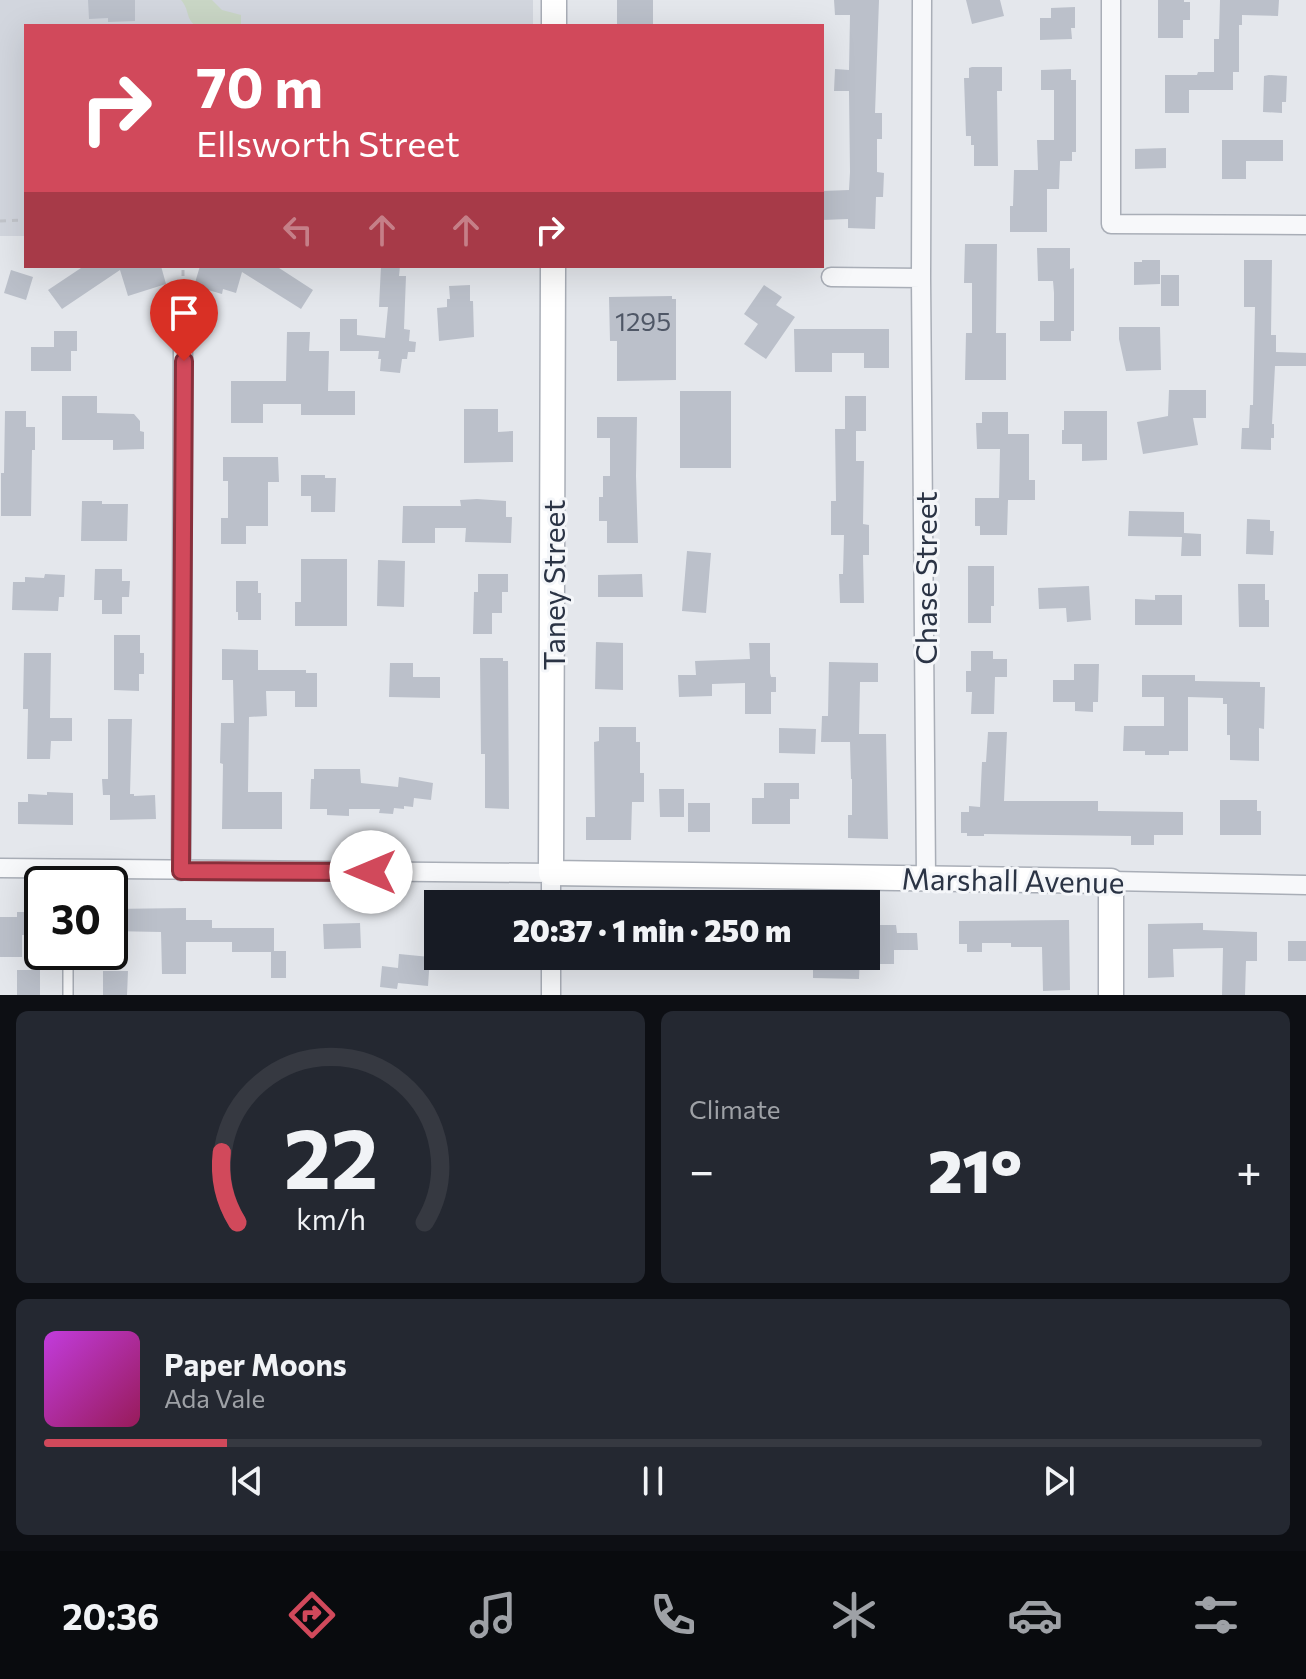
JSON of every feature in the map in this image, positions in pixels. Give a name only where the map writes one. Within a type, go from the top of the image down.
[{"type":"street","points":[[554,0],[554,24]]},
{"type":"street","name":"Chase Street","points":[[922,0],[926,877]]},
{"type":"street","points":[[1111,0],[1111,224],[1306,225]]},
{"type":"street","name":"Taney Street","points":[[551,890],[553,268]]},
{"type":"street","points":[[831,277],[921,278]]},
{"type":"street","points":[[181,871],[183,340]]},
{"type":"street","name":"Marshall Avenue","points":[[0,868],[24,871]]},
{"type":"street","name":"Marshall Avenue","points":[[128,873],[551,873],[1306,885]]},
{"type":"street","points":[[1111,881],[1111,995]]},
{"type":"street","points":[[551,970],[551,995]]},
{"type":"lane","points":[[68,970],[68,995]]},
{"type":"path","points":[[0,221],[24,220]]},
{"type":"path","points":[[183,268],[183,340]]},
{"type":"shaded area","points":[[0,0],[533,0],[533,24],[24,24],[24,236],[0,236]]},
{"type":"green space","points":[[181,0],[212,0],[222,10],[241,15],[241,24],[194,24]]},
{"type":"building","points":[[88,0],[135,0],[135,21],[89,19]]},
{"type":"building","points":[[617,0],[653,0],[653,24],[617,24]]},
{"type":"building","points":[[834,0],[879,0],[875,113],[882,113],[882,139],[877,139],[877,172],[884,173],[883,197],[876,197],[875,229],[848,228],[848,219],[824,220],[824,191],[849,190],[850,172],[849,91],[834,91],[835,69],[849,70],[850,15],[835,15]]},
{"type":"building","points":[[966,0],[1000,0],[1004,16],[972,24]]},
{"type":"building","points":[[1158,0],[1190,2],[1190,20],[1183,20],[1183,38],[1158,38]]},
{"type":"building","points":[[1220,0],[1279,0],[1278,16],[1242,15],[1242,25],[1239,25],[1239,72],[1233,72],[1233,90],[1189,90],[1189,113],[1165,113],[1165,75],[1214,72],[1214,39],[1219,39]]},
{"type":"building","points":[[1075,7],[1072,39],[1040,40],[1040,18],[1051,18],[1051,8]]},
{"type":"building","points":[[1002,67],[1002,91],[997,91],[998,166],[974,166],[974,145],[971,145],[971,136],[966,136],[964,78],[969,78],[969,68]]},
{"type":"building","points":[[1071,69],[1071,80],[1076,80],[1076,152],[1072,152],[1072,161],[1060,161],[1059,189],[1047,189],[1047,232],[1010,232],[1014,170],[1038,170],[1037,140],[1054,140],[1054,90],[1041,90],[1041,70]]},
{"type":"building","points":[[1264,76],[1287,76],[1286,102],[1282,102],[1282,113],[1263,112]]},
{"type":"building","points":[[1222,140],[1283,140],[1283,161],[1246,161],[1246,179],[1222,179]]},
{"type":"building","points":[[1166,148],[1166,168],[1135,169],[1135,149]]},
{"type":"building","points":[[965,244],[997,244],[996,333],[1006,333],[1006,380],[965,380],[966,333],[972,333],[972,283],[964,283]]},
{"type":"building","points":[[1037,248],[1070,248],[1070,269],[1074,268],[1074,331],[1071,331],[1071,341],[1040,341],[1040,321],[1054,321],[1054,293],[1053,281],[1038,281]]},
{"type":"building","points":[[1160,260],[1160,284],[1134,285],[1134,262]]},
{"type":"building","points":[[1244,260],[1272,260],[1271,335],[1276,335],[1276,352],[1306,353],[1306,366],[1275,366],[1274,438],[1271,438],[1271,450],[1241,449],[1242,428],[1249,428],[1250,405],[1253,405],[1255,307],[1244,307]]},
{"type":"building","points":[[81,268],[162,268],[166,284],[128,296],[120,270],[62,309],[48,290]]},
{"type":"building","points":[[199,268],[279,268],[313,290],[301,309],[242,272],[236,293],[223,289],[222,294],[194,286]]},
{"type":"building","points":[[381,268],[400,268],[399,276],[406,276],[404,329],[410,330],[409,341],[416,342],[415,352],[408,352],[407,359],[402,359],[400,373],[380,371],[379,351],[340,351],[340,319],[357,319],[357,335],[385,338],[388,307],[379,307]]},
{"type":"building","points":[[11,270],[33,277],[26,300],[4,293]]},
{"type":"building","points":[[1161,275],[1179,275],[1179,306],[1161,306]]},
{"type":"building","points":[[470,285],[474,337],[439,341],[437,308],[447,307],[449,286]]},
{"type":"building","points":[[764,285],[782,297],[776,305],[795,317],[766,359],[744,344],[758,324],[744,314]]},
{"type":"building","points":[[672,296],[676,299],[676,380],[617,381],[617,341],[610,341],[609,297]]},
{"type":"building","points":[[1119,327],[1160,327],[1161,370],[1126,371]]},
{"type":"building","points":[[794,329],[889,329],[889,368],[864,368],[864,353],[832,353],[832,372],[795,372]]},
{"type":"building","points":[[54,331],[77,331],[77,351],[71,351],[71,371],[31,371],[31,347],[54,347]]},
{"type":"building","points":[[287,332],[310,332],[309,351],[329,351],[328,391],[355,391],[355,415],[301,415],[301,404],[263,404],[263,423],[231,423],[231,381],[286,381]]},
{"type":"building","points":[[1169,390],[1206,390],[1206,418],[1193,418],[1198,445],[1143,454],[1137,422],[1168,416]]},
{"type":"building","points":[[680,391],[731,391],[731,468],[680,468]]},
{"type":"building","points":[[62,396],[97,396],[97,413],[134,414],[140,421],[140,431],[144,432],[144,449],[113,450],[113,440],[62,440]]},
{"type":"building","points":[[845,396],[866,396],[866,431],[856,431],[856,461],[864,461],[863,524],[869,525],[869,555],[863,555],[864,603],[840,603],[839,574],[843,574],[844,535],[831,535],[831,501],[836,501],[835,429],[845,429]]},
{"type":"building","points":[[464,409],[498,409],[498,432],[513,431],[513,462],[464,463]]},
{"type":"building","points":[[5,411],[26,411],[26,427],[35,427],[31,516],[1,516]]},
{"type":"building","points":[[1064,411],[1107,411],[1107,460],[1082,461],[1082,444],[1062,444]]},
{"type":"building","points":[[982,412],[1008,412],[1008,434],[1029,434],[1029,480],[1035,480],[1035,500],[1008,500],[1007,535],[980,535],[980,526],[975,526],[975,498],[999,498],[1000,449],[977,449],[976,423],[982,423]]},
{"type":"building","points":[[597,417],[637,417],[638,543],[607,543],[607,521],[599,521],[603,476],[610,476],[610,438],[597,438]]},
{"type":"building","points":[[223,457],[278,457],[279,482],[268,482],[268,526],[246,526],[246,544],[221,544],[221,518],[228,518],[228,481],[223,481]]},
{"type":"building","points":[[301,475],[336,478],[335,512],[311,512],[311,496],[301,496]]},
{"type":"building","points":[[460,500],[506,501],[506,517],[512,517],[511,543],[465,542],[466,528],[435,528],[435,543],[402,543],[403,506],[461,506]]},
{"type":"building","points":[[82,501],[128,504],[127,541],[81,541]]},
{"type":"building","points":[[1129,511],[1184,512],[1184,533],[1201,534],[1201,556],[1181,556],[1182,537],[1128,536]]},
{"type":"building","points":[[1247,519],[1270,520],[1270,531],[1274,531],[1273,555],[1246,554]]},
{"type":"building","points":[[687,551],[711,553],[706,613],[682,611]]},
{"type":"building","points":[[301,559],[347,559],[347,626],[295,626],[295,602],[301,602]]},
{"type":"building","points":[[378,560],[405,561],[404,607],[377,606]]},
{"type":"building","points":[[968,566],[994,566],[991,623],[968,623]]},
{"type":"building","points":[[95,569],[122,569],[122,581],[130,581],[129,597],[122,597],[122,614],[102,614],[102,600],[94,600]]},
{"type":"building","points":[[45,574],[65,575],[64,597],[59,597],[58,611],[12,610],[13,582],[25,582],[25,577],[44,578]]},
{"type":"building","points":[[478,574],[508,574],[508,592],[502,592],[502,613],[492,613],[492,634],[473,634],[474,592],[478,592]]},
{"type":"building","points":[[642,574],[643,597],[598,597],[598,575]]},
{"type":"building","points":[[236,581],[258,581],[261,620],[238,620]]},
{"type":"building","points":[[1238,584],[1265,584],[1265,600],[1269,600],[1269,627],[1239,627]]},
{"type":"building","points":[[1089,586],[1091,620],[1067,622],[1066,608],[1039,609],[1038,588]]},
{"type":"building","points":[[1155,595],[1182,595],[1182,625],[1135,625],[1135,599],[1155,600]]},
{"type":"building","points":[[114,635],[140,635],[144,674],[139,674],[139,691],[114,690]]},
{"type":"building","points":[[596,642],[623,643],[623,690],[595,689]]},
{"type":"building","points":[[749,643],[770,643],[770,673],[771,677],[776,677],[776,692],[771,692],[771,714],[745,714],[745,683],[712,684],[712,696],[679,697],[678,675],[696,675],[695,661],[750,659]]},
{"type":"building","points":[[222,649],[258,650],[258,670],[306,670],[306,673],[317,673],[317,707],[295,707],[295,691],[266,691],[267,716],[249,717],[248,792],[282,792],[282,829],[222,829],[221,723],[234,723],[233,680],[222,680]]},
{"type":"building","points":[[971,651],[993,651],[993,659],[1007,659],[1007,677],[995,677],[994,714],[971,714],[972,692],[966,692],[966,671],[971,671]]},
{"type":"building","points":[[24,653],[51,653],[50,718],[72,718],[72,741],[51,741],[50,759],[27,759],[28,709],[23,709]]},
{"type":"building","points":[[480,658],[503,658],[503,661],[508,661],[509,809],[485,808]]},
{"type":"building","points":[[829,662],[878,663],[878,682],[860,682],[859,734],[886,734],[888,839],[848,838],[848,815],[852,815],[850,742],[821,742],[822,716],[828,716]]},
{"type":"building","points":[[390,663],[413,663],[413,677],[440,677],[440,698],[389,697]]},
{"type":"building","points":[[1074,664],[1099,664],[1098,702],[1093,702],[1093,712],[1075,711],[1075,702],[1053,702],[1053,680],[1074,680]]},
{"type":"building","points":[[1142,675],[1195,675],[1195,681],[1260,682],[1260,687],[1265,687],[1264,729],[1259,728],[1259,761],[1230,760],[1227,704],[1223,704],[1223,698],[1188,697],[1188,751],[1145,755],[1145,751],[1123,751],[1124,726],[1164,726],[1164,697],[1142,697]]},
{"type":"building","points":[[108,719],[132,719],[130,794],[155,795],[156,819],[110,820],[110,795],[103,795],[102,779],[108,779]]},
{"type":"building","points":[[599,727],[636,727],[636,742],[640,742],[640,773],[644,773],[644,802],[632,802],[631,840],[586,840],[586,817],[595,817],[594,742],[599,741]]},
{"type":"building","points":[[779,728],[816,729],[815,754],[779,753]]},
{"type":"building","points":[[988,732],[1007,732],[1004,801],[1098,801],[1098,811],[1183,812],[1183,835],[1154,835],[1154,845],[1131,845],[1131,836],[967,836],[967,833],[961,833],[961,812],[969,812],[969,806],[980,807],[982,762],[986,762]]},
{"type":"building","points":[[314,769],[360,769],[361,783],[398,787],[399,777],[433,783],[431,800],[414,798],[413,807],[394,808],[393,814],[379,813],[380,809],[349,809],[349,816],[327,815],[327,809],[310,809]]},
{"type":"building","points":[[764,783],[799,783],[799,799],[790,799],[790,824],[752,824],[752,798],[764,798]]},
{"type":"building","points":[[659,789],[684,789],[684,817],[660,817]]},
{"type":"building","points":[[47,792],[73,793],[73,825],[18,824],[18,802],[28,802],[28,794],[47,795]]},
{"type":"building","points":[[1220,800],[1257,800],[1257,811],[1261,811],[1261,835],[1220,835]]},
{"type":"building","points":[[688,803],[710,803],[710,832],[688,832]]},
{"type":"building","points":[[186,908],[186,920],[212,920],[212,928],[274,928],[274,951],[286,951],[286,978],[271,978],[271,952],[232,952],[232,942],[186,942],[186,974],[162,974],[161,932],[128,931],[128,909]]},
{"type":"building","points":[[17,912],[24,912],[22,957],[0,957],[0,917],[17,917]]},
{"type":"building","points":[[1069,920],[1070,990],[1043,991],[1042,947],[982,943],[982,952],[967,952],[967,944],[959,944],[959,921]]},
{"type":"building","points":[[360,923],[361,948],[324,949],[323,924]]},
{"type":"building","points":[[1203,923],[1203,930],[1257,932],[1257,961],[1246,961],[1245,995],[1222,995],[1223,948],[1173,949],[1174,977],[1148,978],[1148,924]]},
{"type":"building","points":[[880,925],[896,925],[897,933],[917,933],[918,950],[894,950],[894,964],[880,964]]},
{"type":"building","points":[[1288,941],[1306,941],[1306,961],[1288,961]]},
{"type":"building","points":[[399,954],[424,956],[424,970],[429,970],[428,986],[398,983],[397,989],[380,987],[382,966],[398,968]]},
{"type":"building","points":[[17,970],[40,970],[40,995],[17,995]]},
{"type":"building","points":[[813,970],[859,970],[859,979],[813,978]]},
{"type":"building","points":[[103,971],[128,971],[127,995],[103,995]]},
{"type":"route","points":[[184,361],[181,871],[371,872]]}]
